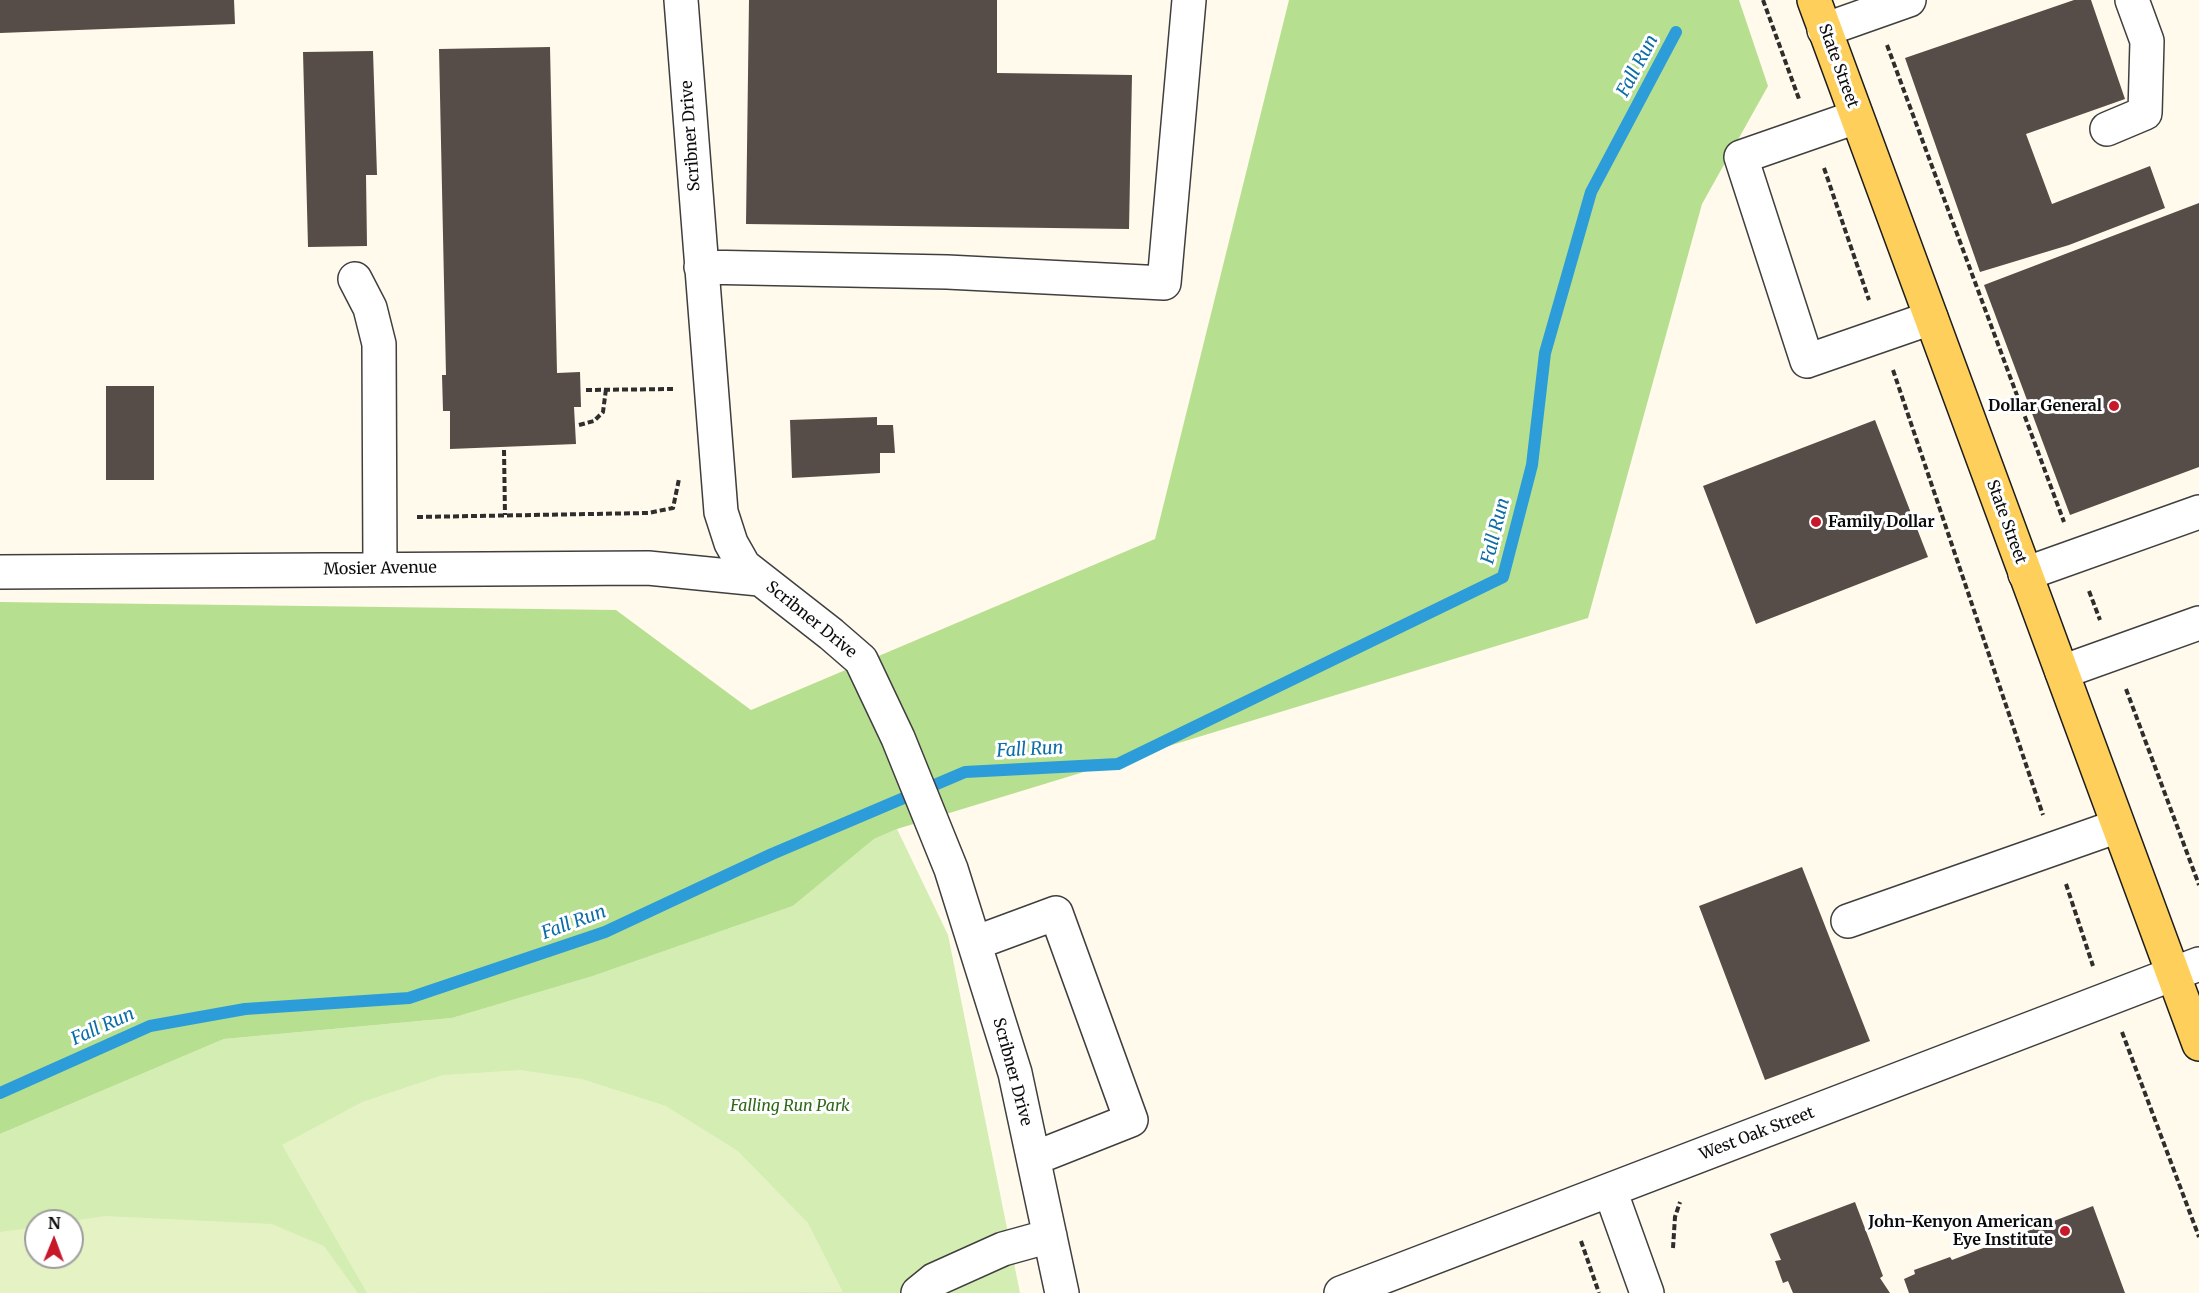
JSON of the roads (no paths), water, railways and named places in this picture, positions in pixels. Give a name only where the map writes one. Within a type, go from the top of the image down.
[{"type":"main road","name":"State Street","points":[[1814,0],[2118,826],[2186,970],[2199,1044]]},
{"type":"street","name":"Scribner Drive","points":[[681,0],[721,512],[736,555],[744,566],[861,660],[898,738],[951,869],[1014,1073],[1035,1158],[1062,1293]]},
{"type":"street","points":[[701,267],[947,272],[1164,283],[1189,0]]},
{"type":"street","points":[[1824,30],[1909,0]]},
{"type":"street","points":[[2107,129],[2145,113],[2147,40],[2132,0]]},
{"type":"street","points":[[1856,117],[1742,157],[1807,361],[1930,318]]},
{"type":"street","points":[[355,279],[370,308],[379,344],[380,569]]},
{"type":"street","points":[[2025,574],[2199,512]]},
{"type":"street","name":"Mosier Avenue","points":[[0,572],[648,568],[759,579]]},
{"type":"street","points":[[2062,672],[2199,623]]},
{"type":"street","points":[[1848,921],[2118,826]]},
{"type":"street","points":[[975,943],[1056,913],[1131,1120],[1035,1158]]},
{"type":"street","name":"West Oak Street","points":[[1341,1293],[2186,970]]},
{"type":"street","points":[[1610,1190],[1647,1293]]},
{"type":"street","points":[[918,1293],[934,1280],[1003,1249],[1050,1236]]},
{"type":"waterway","name":"Fall Run","points":[[0,1093],[150,1026],[245,1009],[409,998],[605,932],[772,854],[965,772],[1118,764],[1503,577],[1532,465],[1545,353],[1591,192],[1676,32]]},
{"type":"place","name":"Dollar General","points":[[2114,406]]},
{"type":"place","name":"Family Dollar","points":[[1816,522]]},
{"type":"place","name":"John-Kenyon American Eye Institute","points":[[2065,1231]]},
{"type":"park label","name":"Falling Run Park","points":[[790,1106]]}]
